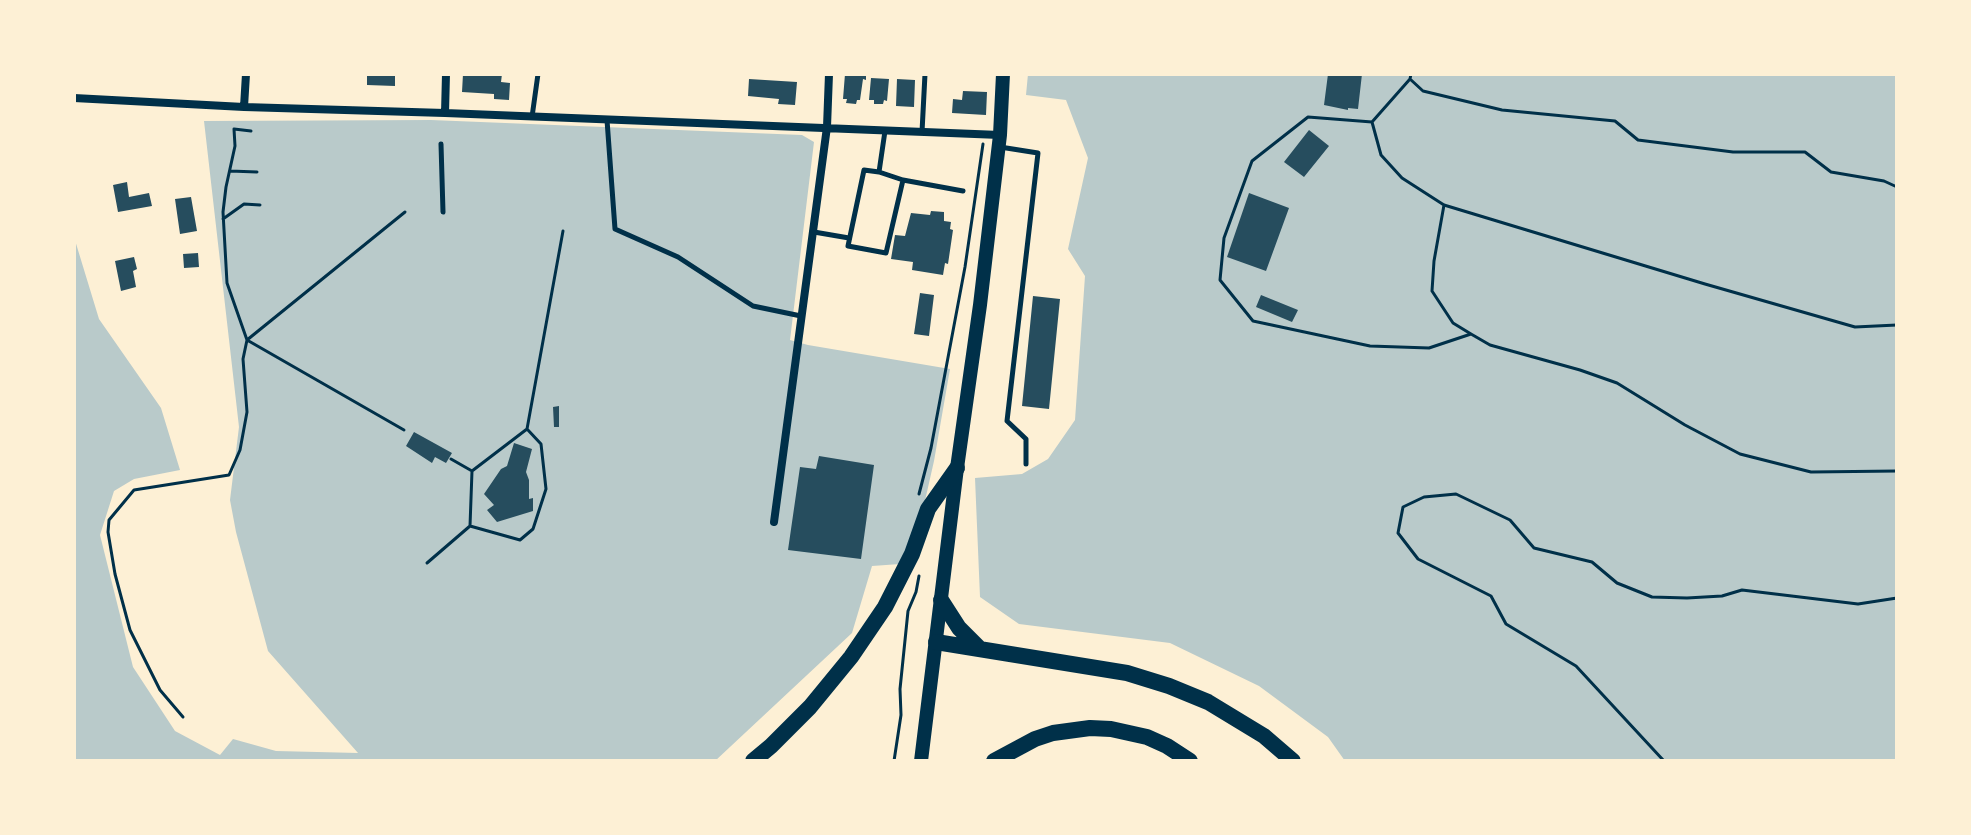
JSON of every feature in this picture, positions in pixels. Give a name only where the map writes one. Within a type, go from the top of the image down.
[{"type":"highway","points":[[753,761],[810,707],[851,657],[885,607],[912,554],[928,509],[957,468]]},
{"type":"highway","points":[[941,600],[959,628],[980,649]]},
{"type":"highway","points":[[936,642],[1127,673],[1169,686],[1208,702],[1264,736],[1293,761]]},
{"type":"highway","points":[[994,761],[1035,739],[1090,728],[1147,737],[1190,761]]},
{"type":"main road","points":[[921,761],[999,141],[1003,74]]},
{"type":"street","points":[[244,107],[246,74]]},
{"type":"street","points":[[445,113],[446,74]]},
{"type":"street","points":[[774,522],[827,127],[829,74]]},
{"type":"street","points":[[74,98],[244,107],[827,127],[922,132],[999,141]]},
{"type":"lane","points":[[532,117],[538,74]]},
{"type":"lane","points":[[922,132],[925,74]]},
{"type":"lane","points":[[607,120],[615,229],[678,257],[753,306],[802,316]]},
{"type":"lane","points":[[879,172],[886,130]]},
{"type":"lane","points":[[999,141],[1038,153],[1007,421],[1026,439],[1026,464]]},
{"type":"lane","points":[[441,144],[443,212]]},
{"type":"lane","points":[[903,180],[886,253],[848,246],[864,170],[963,191]]},
{"type":"lane","points":[[814,232],[849,238]]},
{"type":"path","points":[[1372,122],[1410,76],[1423,91],[1502,110],[1615,121],[1638,140],[1733,152],[1805,152],[1831,172],[1884,181],[1897,187]]},
{"type":"path","points":[[1372,122],[1308,117],[1252,161],[1224,238],[1220,280],[1253,321],[1370,346],[1429,348],[1471,334]]},
{"type":"path","points":[[1372,122],[1381,155],[1402,178],[1444,205],[1855,327],[1897,325]]},
{"type":"path","points":[[183,717],[160,690],[130,630],[115,574],[109,520],[134,490],[229,475],[240,450],[247,412],[243,359],[247,340],[227,283],[223,219],[235,146],[234,129],[251,131]]},
{"type":"path","points":[[917,502],[931,448],[965,267],[981,156]]},
{"type":"path","points":[[230,171],[257,172]]},
{"type":"path","points":[[223,219],[244,204],[260,205]]},
{"type":"path","points":[[1444,205],[1432,291],[1453,323],[1471,334],[1490,345],[1617,383],[1740,454],[1811,472],[1897,471]]},
{"type":"path","points":[[247,340],[405,212]]},
{"type":"path","points":[[472,471],[527,429],[563,231]]},
{"type":"path","points":[[247,340],[404,430]]},
{"type":"path","points":[[470,526],[520,540],[533,529],[546,489],[541,444],[527,429]]},
{"type":"path","points":[[451,459],[472,471]]},
{"type":"path","points":[[427,563],[470,526],[472,471]]},
{"type":"path","points":[[1664,761],[1576,666],[1506,624],[1491,596],[1418,559],[1398,533],[1403,507],[1424,497],[1456,494],[1510,520],[1534,548],[1592,562],[1617,583],[1652,597],[1722,596],[1742,590],[1858,604],[1897,598]]},
{"type":"path","points":[[894,761],[901,715],[900,689],[908,611],[920,570]]},
{"type":"shaded area","points":[[1028,74],[1897,74],[1897,761],[1345,761],[1328,737],[1259,686],[1170,643],[1019,624],[980,597],[975,478],[1022,474],[1048,459],[1075,420],[1085,276],[1068,249],[1088,158],[1066,100],[1026,95]]},
{"type":"shaded area","points":[[431,120],[802,135],[814,142],[790,340],[950,369],[924,505],[900,564],[872,566],[852,633],[715,761],[74,761],[74,237],[99,319],[161,408],[180,470],[134,479],[114,491],[100,535],[133,667],[175,731],[220,755],[233,739],[276,751],[358,753],[268,651],[236,532],[230,500],[239,427],[204,121]]},
{"type":"building","points":[[367,74],[395,74],[395,86],[367,85]]},
{"type":"building","points":[[463,74],[502,74],[501,82],[510,83],[509,100],[494,99],[494,94],[462,92]]},
{"type":"building","points":[[845,74],[866,74],[860,100],[856,104],[846,103],[847,99],[843,99]]},
{"type":"building","points":[[1328,74],[1362,74],[1358,109],[1324,105]]},
{"type":"building","points":[[871,78],[889,79],[887,101],[884,100],[883,104],[874,104],[874,100],[869,100]]},
{"type":"building","points":[[749,79],[797,82],[795,105],[778,104],[779,99],[748,96]]},
{"type":"building","points":[[897,79],[915,80],[914,107],[896,106]]},
{"type":"building","points":[[963,91],[987,92],[986,115],[952,113],[953,99],[962,100]]},
{"type":"building","points":[[1309,130],[1329,146],[1304,177],[1284,162]]},
{"type":"building","points":[[127,182],[129,197],[149,193],[152,206],[118,212],[113,185]]},
{"type":"building","points":[[1249,193],[1289,208],[1266,271],[1227,257]]},
{"type":"building","points":[[191,197],[197,231],[180,234],[175,199]]},
{"type":"building","points":[[931,211],[944,212],[944,221],[951,222],[950,229],[953,230],[948,264],[945,263],[943,275],[912,270],[913,262],[891,259],[895,235],[905,236],[911,213],[930,215]]},
{"type":"building","points":[[198,253],[199,267],[184,268],[183,254]]},
{"type":"building","points":[[134,257],[136,287],[121,291],[115,261]]},
{"type":"building","points":[[920,293],[934,295],[929,336],[914,334]]},
{"type":"building","points":[[1261,295],[1298,310],[1292,322],[1256,307]]},
{"type":"building","points":[[1033,296],[1060,299],[1049,409],[1022,406]]},
{"type":"building","points":[[559,406],[559,427],[554,427],[553,407]]},
{"type":"building","points":[[414,432],[452,453],[446,463],[435,457],[432,463],[406,446]]},
{"type":"building","points":[[514,443],[532,449],[526,472],[533,511],[497,522],[487,510],[494,505],[484,494],[501,469],[507,466]]},
{"type":"building","points":[[819,456],[874,465],[861,559],[788,550],[800,467],[816,469]]}]
